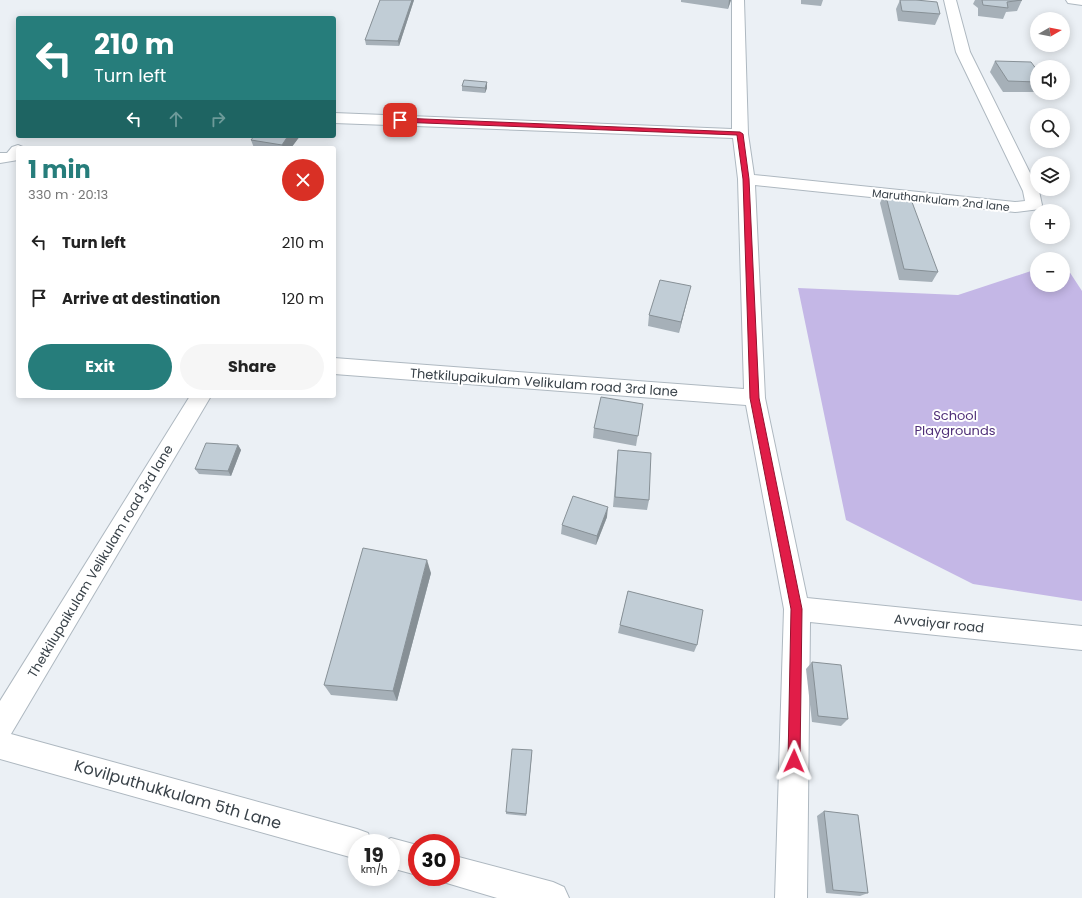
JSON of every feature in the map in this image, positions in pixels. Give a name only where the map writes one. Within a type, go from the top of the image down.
[{"type":"street","points":[[738,0],[740,134],[746,179],[755,398],[797,609],[791,898]]},
{"type":"street","name":"Maruthankulam 2nd lane","points":[[746,179],[1015,207],[1034,205],[1031,191],[963,52],[950,0]]},
{"type":"street","points":[[1072,0],[1082,1]]},
{"type":"street","points":[[336,118],[740,134]]},
{"type":"street","points":[[0,158],[12,157],[16,152]]},
{"type":"street","name":"Thetkilupaikulam Velikulam road 3rd lane","points":[[336,366],[755,398]]},
{"type":"street","name":"Thetkilupaikulam Velikulam road 3rd lane","points":[[0,727],[200,398]]},
{"type":"street","name":"Avvaiyar road","points":[[797,609],[1082,638]]},
{"type":"street","name":"Kovilputhukkulam 5th Lane","points":[[0,745],[348,842]]},
{"type":"street","points":[[460,872],[553,898]]},
{"type":"green space","name":"School Playgrounds","points":[[1030,271],[1030,292],[1070,292],[1070,273],[1082,291],[1082,601],[973,584],[846,520],[798,288],[958,295]]},
{"type":"building","points":[[380,0],[412,0],[398,41],[365,40]]},
{"type":"building","points":[[900,0],[937,2],[940,14],[902,11]]},
{"type":"building","points":[[982,0],[1022,0],[1007,2],[1008,8],[983,5]]},
{"type":"building","points":[[995,61],[1030,62],[1030,82],[1008,81]]},
{"type":"building","points":[[464,80],[487,82],[485,88],[462,86]]},
{"type":"building","points":[[252,138],[287,138],[282,145],[251,140]]},
{"type":"building","points":[[885,192],[909,194],[938,272],[904,269]]},
{"type":"building","points":[[660,280],[691,286],[681,322],[649,315]]},
{"type":"building","points":[[601,397],[643,404],[638,436],[594,428]]},
{"type":"building","points":[[206,443],[238,445],[228,471],[195,469]]},
{"type":"building","points":[[618,450],[651,453],[649,500],[615,497]]},
{"type":"building","points":[[573,496],[608,507],[597,536],[562,525]]},
{"type":"building","points":[[363,548],[427,560],[393,691],[324,685]]},
{"type":"building","points":[[628,591],[703,610],[697,645],[620,625]]},
{"type":"building","points":[[812,662],[841,665],[848,719],[818,716]]},
{"type":"building","points":[[512,749],[532,750],[526,814],[506,812]]},
{"type":"building","points":[[824,811],[858,815],[868,893],[833,890]]},
{"type":"route","points":[[400,120],[740,134],[746,179],[755,398],[761,435],[797,609],[794,761]]}]
